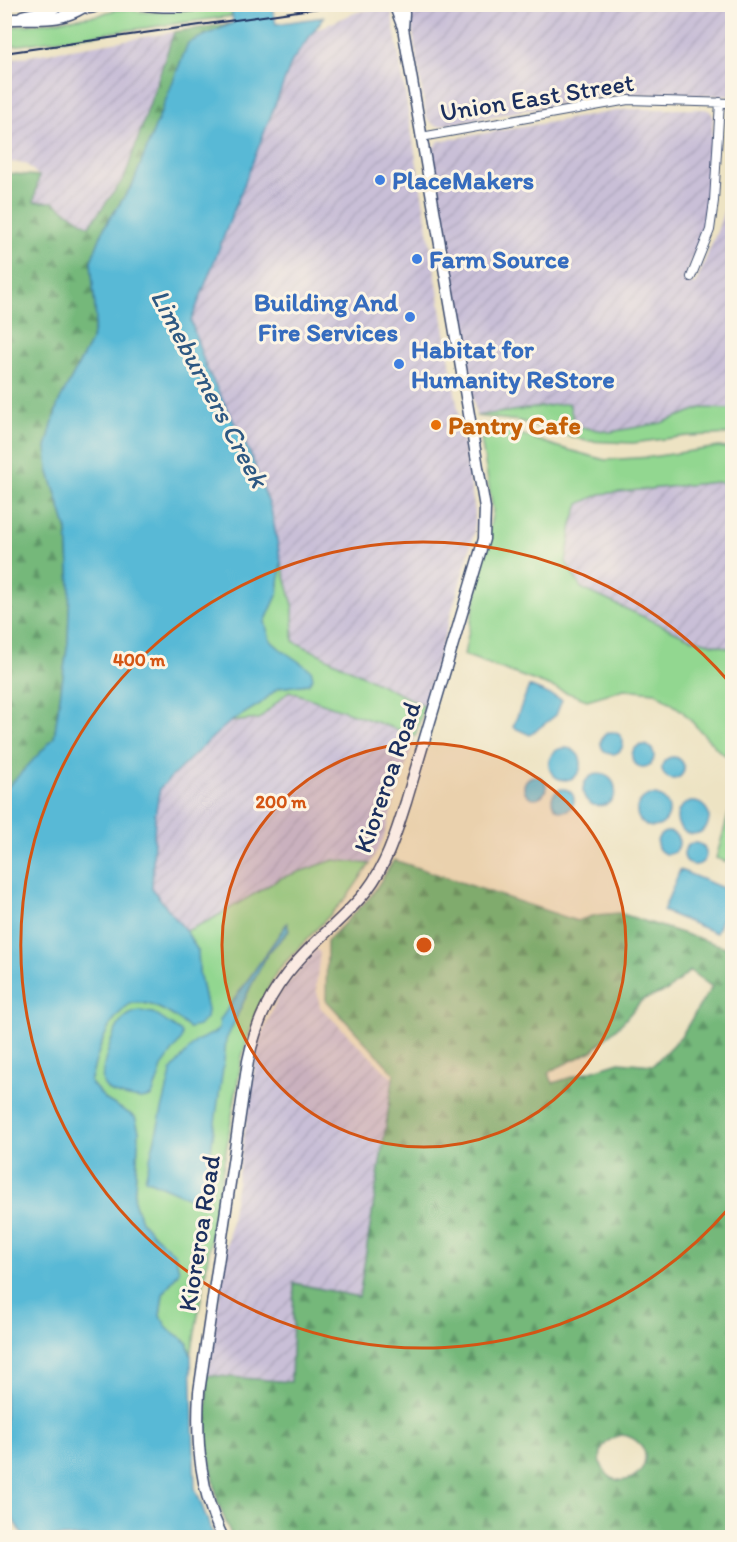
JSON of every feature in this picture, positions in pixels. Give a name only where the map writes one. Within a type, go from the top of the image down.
[{"type":"main road","points":[[10,19],[52,9],[62,4]]},
{"type":"main road","points":[[10,19],[41,20],[60,17],[74,13],[82,6],[92,8],[99,4]]},
{"type":"main road","points":[[141,4],[156,7],[207,5]]},
{"type":"main road","name":"Kioreroa Road","points":[[394,4],[403,28]]},
{"type":"main road","name":"Kioreroa Road","points":[[223,1538],[210,1507],[200,1461],[199,1392],[248,1061],[254,1035],[267,1004],[285,976],[366,891],[380,871],[394,842],[484,539],[486,523],[484,500],[403,28],[403,4]]},
{"type":"street","name":"Union East Street","points":[[421,137],[628,100],[732,103]]},
{"type":"street","points":[[691,278],[710,230],[720,102]]},
{"type":"shaded area","points":[[441,4],[732,5],[732,96],[613,94],[439,126],[434,125],[426,117],[409,9]]},
{"type":"shaded area","points":[[391,8],[475,512],[474,533],[468,556],[424,706],[292,641],[293,605],[281,562],[271,509],[250,453],[206,367],[191,321],[292,61],[315,30],[357,12]]},
{"type":"shaded area","points":[[174,32],[125,177],[89,227],[54,202],[33,202],[39,176],[25,163],[5,162],[5,60]]},
{"type":"shaded area","points":[[628,109],[705,109],[713,116],[709,204],[704,228],[684,281],[695,285],[724,209],[729,117],[732,113],[732,409],[701,408],[661,423],[610,432],[575,426],[569,403],[476,416],[432,149],[439,141]]},
{"type":"shaded area","points":[[717,482],[732,484],[732,649],[687,637],[581,588],[566,562],[572,524],[579,504],[600,494]]},
{"type":"shaded area","points":[[289,691],[415,736],[383,839],[370,864],[334,860],[186,931],[152,890],[155,815],[160,788],[230,722],[259,719]]},
{"type":"shaded area","points":[[316,949],[320,953],[316,986],[320,1007],[394,1080],[359,1297],[294,1283],[291,1382],[207,1375],[258,1045],[278,996]]},
{"type":"green space","points":[[231,7],[232,16],[5,47],[4,28],[100,15],[115,10],[155,12]]},
{"type":"green space","points":[[233,23],[188,43],[133,184],[105,226],[91,261],[96,319],[92,339],[58,404],[48,469],[67,530],[70,587],[68,642],[54,738],[5,791],[4,556],[11,549],[7,508],[4,510],[5,173],[39,176],[34,202],[53,202],[89,226],[125,177],[174,32]]},
{"type":"green space","points":[[569,403],[575,426],[610,432],[661,423],[701,408],[732,409],[732,434],[687,436],[633,443],[586,441],[520,421],[476,416]]},
{"type":"green space","points":[[511,431],[605,460],[651,457],[719,447],[732,449],[732,484],[717,482],[600,494],[579,504],[572,524],[566,562],[581,588],[687,637],[732,649],[732,759],[720,752],[682,711],[655,692],[624,689],[587,700],[464,655],[493,511],[481,439]]},
{"type":"green space","points":[[281,562],[293,605],[293,641],[424,706],[415,736],[289,691],[259,719],[230,722],[260,704],[278,688],[308,684],[270,640],[265,622],[278,593]]},
{"type":"green space","points":[[732,802],[732,864],[716,858]]},
{"type":"green space","points":[[334,860],[370,864],[347,897],[277,971],[255,1015],[242,1057],[191,1356],[187,1342],[168,1329],[160,1315],[163,1294],[179,1271],[154,1235],[141,1221],[134,1201],[139,1131],[135,1117],[106,1100],[90,1082],[95,1063],[110,1025],[129,1004],[145,1003],[153,1006],[170,1014],[189,1028],[207,1010],[199,972],[198,951],[186,931],[212,919],[281,878]]},
{"type":"green space","points":[[394,860],[577,921],[596,915],[619,913],[732,949],[732,1537],[232,1537],[218,1503],[207,1444],[207,1375],[291,1382],[294,1283],[359,1297],[394,1073],[326,1000],[327,941],[371,896]],"holes":[[[690,971],[712,987],[682,1035],[653,1065],[619,1062],[553,1083],[548,1072],[592,1051],[623,1022],[642,1000],[667,991]],[[622,1435],[640,1444],[645,1453],[643,1466],[637,1474],[622,1481],[606,1473],[601,1465],[600,1456],[603,1447],[610,1440]]]},
{"type":"water","name":"Limeburners Creek","points":[[231,5],[272,5],[276,24],[324,17],[292,61],[191,321],[206,367],[250,453],[271,509],[281,562],[278,593],[265,622],[270,640],[311,670],[313,678],[308,684],[278,688],[260,704],[230,722],[160,788],[155,815],[152,889],[186,931],[198,951],[199,972],[207,1010],[206,1018],[199,1026],[189,1028],[170,1014],[153,1006],[145,1003],[129,1004],[110,1025],[98,1053],[90,1082],[106,1100],[135,1117],[139,1131],[134,1201],[141,1221],[175,1254],[179,1271],[163,1294],[160,1315],[168,1329],[187,1342],[191,1356],[195,1488],[214,1537],[24,1537],[5,1499],[4,791],[54,738],[68,642],[70,587],[67,530],[48,469],[46,447],[58,404],[92,339],[96,319],[91,261],[105,226],[133,184],[188,43],[233,23]]},
{"type":"water","points":[[529,686],[562,700],[556,715],[530,735],[513,727]]},
{"type":"water","points":[[608,732],[616,732],[623,739],[623,747],[616,754],[608,754],[601,747],[601,739]]},
{"type":"water","points":[[639,745],[647,745],[654,752],[654,760],[647,767],[639,767],[632,760],[632,752]]},
{"type":"water","points":[[565,748],[577,752],[581,764],[577,776],[565,780],[553,776],[549,764],[553,752]]},
{"type":"water","points":[[669,757],[677,757],[684,764],[684,772],[677,779],[669,779],[662,772],[662,764]]},
{"type":"water","points":[[599,774],[611,778],[615,790],[611,802],[599,806],[587,802],[583,790],[587,778]]},
{"type":"water","points":[[531,776],[539,776],[546,783],[546,791],[539,798],[531,798],[524,791],[524,783]]},
{"type":"water","points":[[559,789],[567,789],[574,796],[574,804],[567,811],[559,811],[552,804],[552,796]]},
{"type":"water","points":[[653,795],[665,799],[669,811],[665,823],[653,827],[641,823],[637,811],[641,799]]},
{"type":"water","points":[[693,802],[705,806],[709,818],[705,830],[693,834],[681,830],[677,818],[681,806]]},
{"type":"water","points":[[664,832],[672,832],[679,839],[679,847],[672,854],[664,854],[657,847],[657,839]]},
{"type":"water","points":[[691,843],[699,843],[706,850],[706,858],[699,865],[691,865],[684,858],[684,850]]},
{"type":"water","points":[[680,870],[732,892],[716,933],[663,911]]},
{"type":"water","points":[[287,923],[289,931],[268,953],[226,1040],[203,1204],[145,1179],[172,1069],[196,1041],[214,1033],[219,1028],[220,1020]]},
{"type":"water","points":[[140,1011],[153,1013],[182,1034],[181,1040],[163,1065],[152,1096],[142,1099],[113,1093],[106,1088],[103,1080],[107,1054],[117,1028],[126,1016]]},
{"type":"railway","points":[[4,53],[347,4]]},
{"type":"place","name":"PlaceMakers","points":[[380,180]]},
{"type":"place","name":"Farm Source","points":[[417,259]]},
{"type":"place","name":"Building And Fire Services","points":[[410,317]]},
{"type":"place","name":"Habitat for Humanity ReStore","points":[[399,364]]},
{"type":"place","name":"Pantry Cafe","points":[[436,425]]}]
